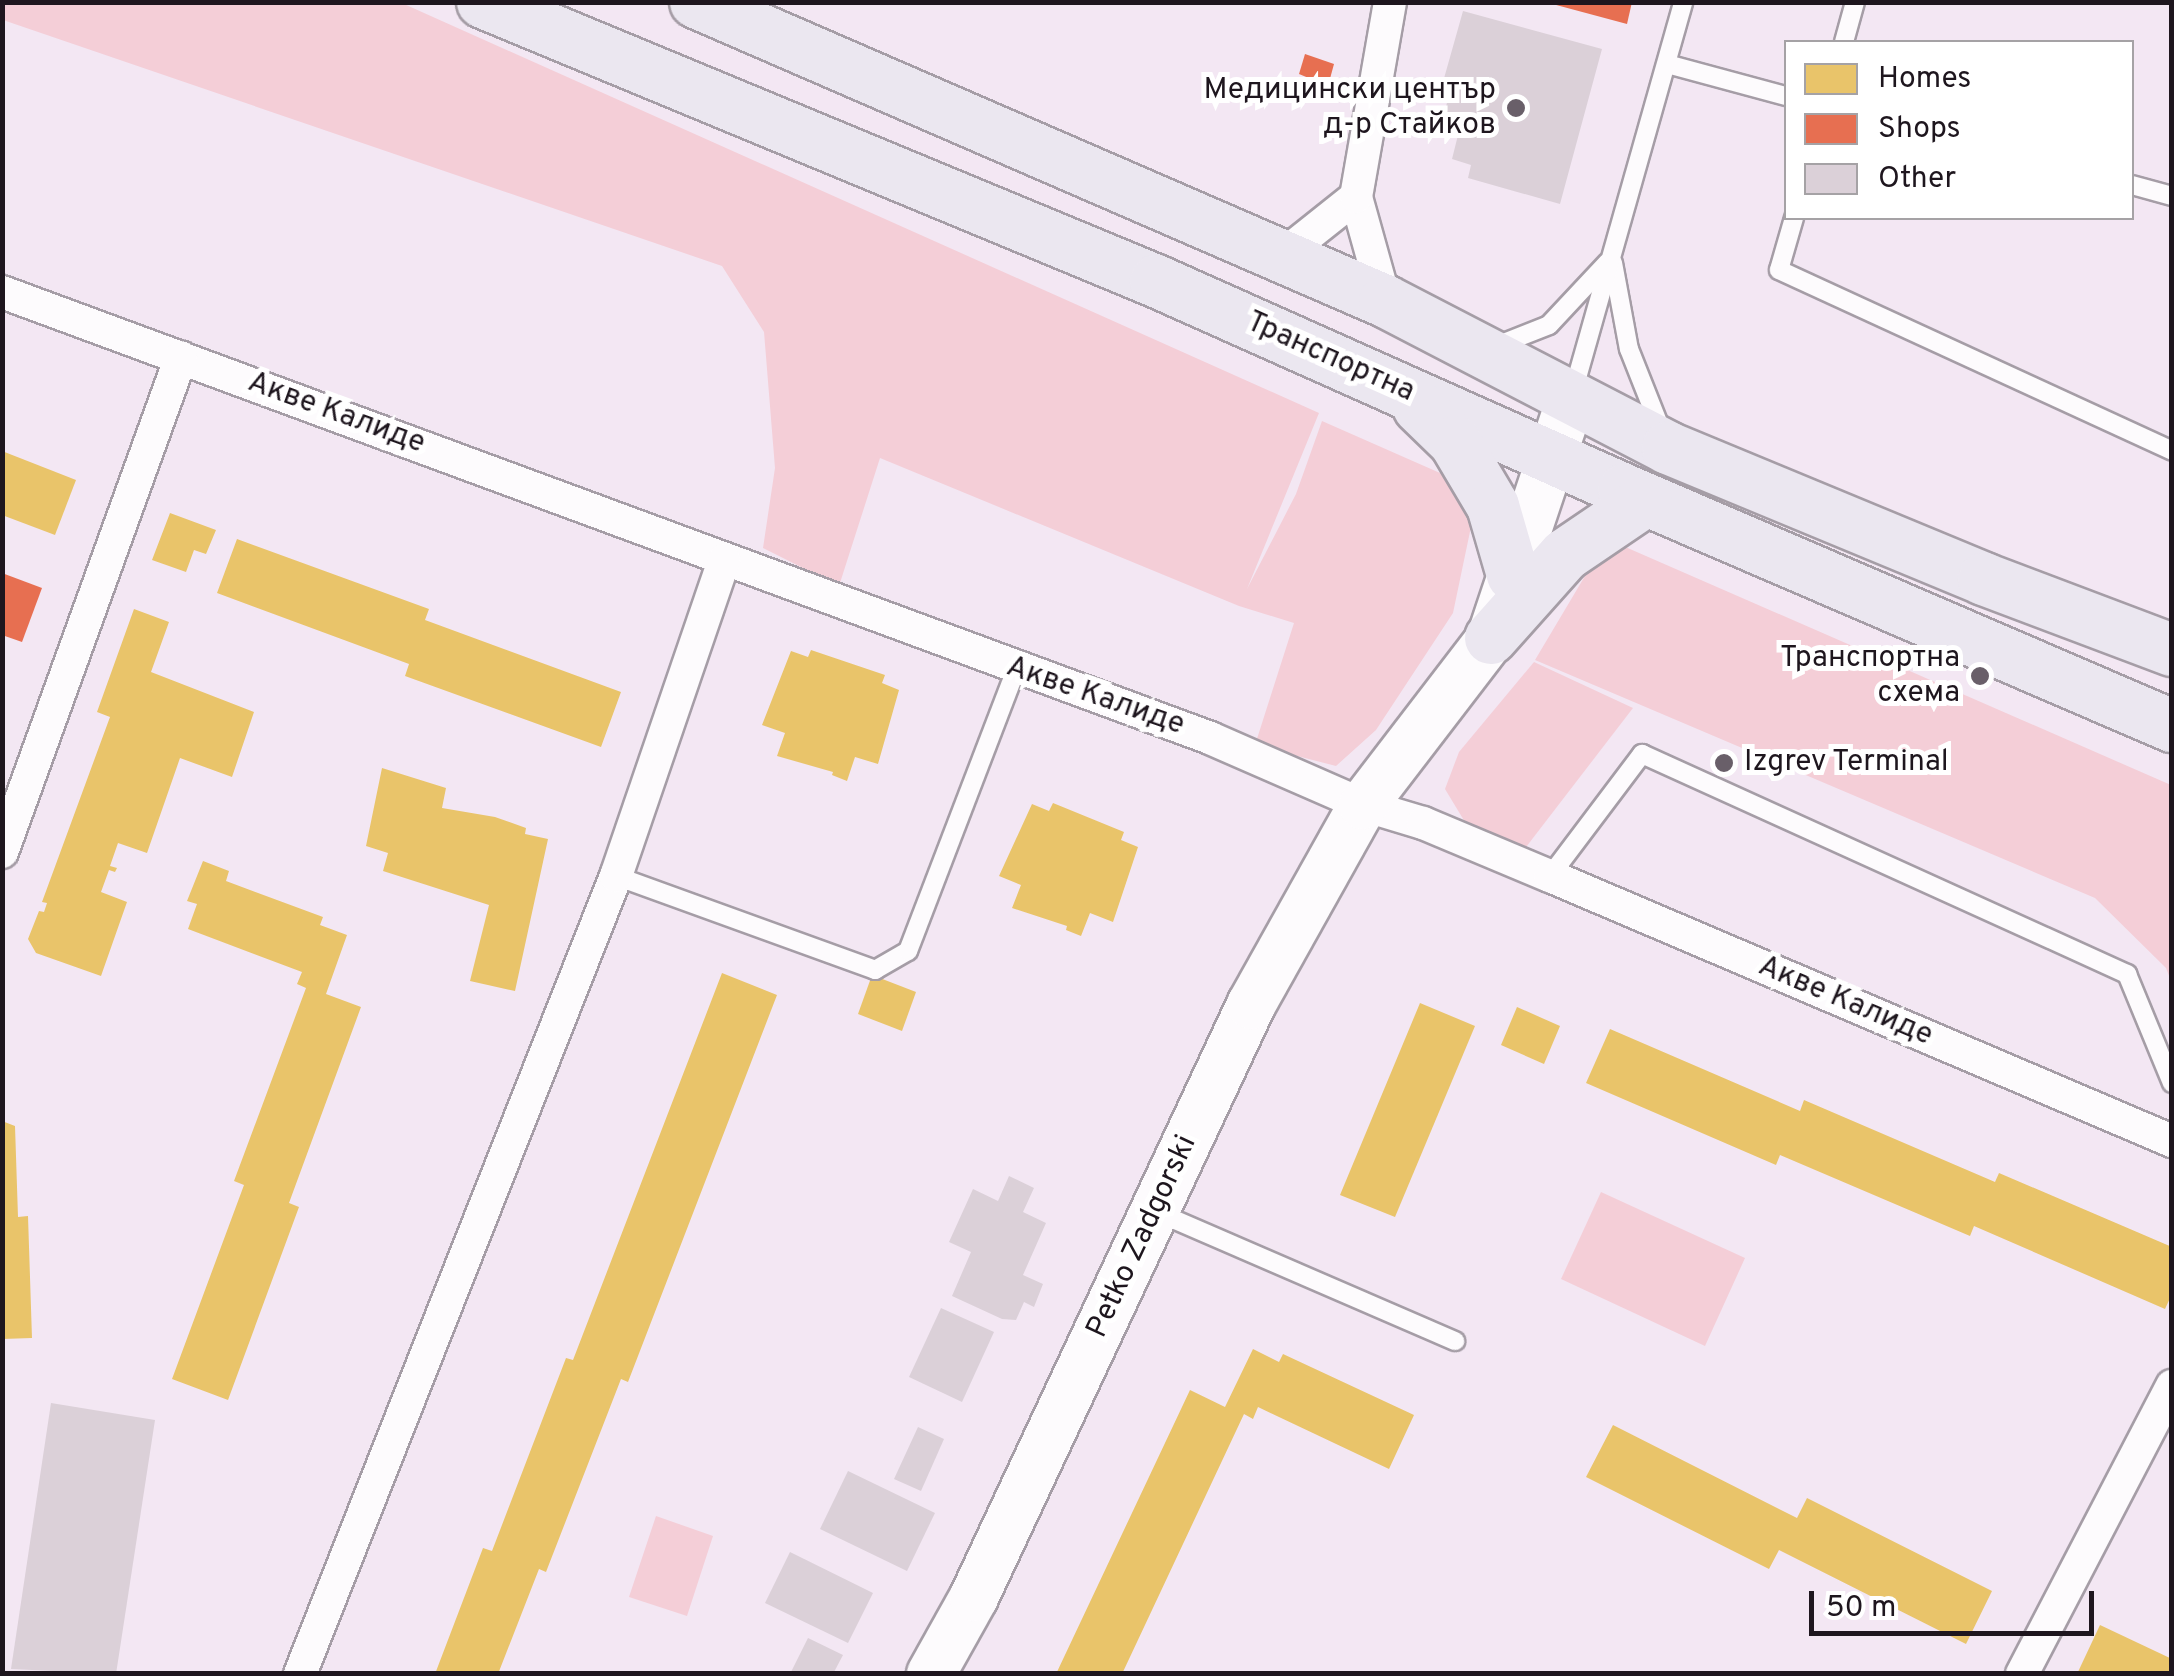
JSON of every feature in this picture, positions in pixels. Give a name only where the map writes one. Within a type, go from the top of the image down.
[{"type":"main road","name":"Транспортна","points":[[483,2],[1120,266],[1646,500],[2172,726]]},
{"type":"main road","points":[[696,2],[1283,254],[1385,301],[1668,448],[1984,579],[2172,650]]},
{"type":"main road","points":[[1404,392],[1454,442],[1493,506],[1513,574]]},
{"type":"main road","points":[[1491,638],[1565,555],[1646,500]]},
{"type":"street","points":[[1385,301],[1356,196],[1390,2]]},
{"type":"street","points":[[1283,254],[1356,196]]},
{"type":"street","name":"Акве Калиде","points":[[2,292],[1016,670],[1210,738],[1363,805],[1423,822],[2172,1141]]},
{"type":"street","points":[[2,852],[181,356]]},
{"type":"street","name":"Petko Zadgorski","points":[[931,1674],[974,1597],[1251,1005],[1363,805],[1491,638],[1571,399]]},
{"type":"street","points":[[300,1674],[616,876],[724,560]]},
{"type":"street","points":[[2022,1674],[2172,1386]]},
{"type":"lane","points":[[1571,399],[1683,2]]},
{"type":"lane","points":[[1845,40],[1855,2]]},
{"type":"lane","points":[[1667,64],[1784,95]]},
{"type":"lane","points":[[2134,186],[2172,196]]},
{"type":"lane","points":[[1793,220],[1778,270],[2172,451]]},
{"type":"lane","points":[[1480,352],[1549,325],[1612,258]]},
{"type":"lane","points":[[1612,258],[1629,349],[1668,448]]},
{"type":"lane","points":[[616,876],[875,970],[908,951],[1016,670]]},
{"type":"lane","points":[[1550,876],[1642,754],[2127,974],[2172,1083]]},
{"type":"lane","points":[[1155,1211],[1455,1341]]},
{"type":"shaded area","points":[[3,2],[404,4],[1319,413],[1247,589],[1296,494],[1322,421],[1465,484],[1472,522],[1453,613],[1376,730],[1336,766],[1255,745],[1294,623],[1239,606],[880,458],[839,586],[763,548],[775,468],[764,332],[722,266],[3,20]]},
{"type":"shaded area","points":[[1607,539],[2171,785],[2171,981],[2166,968],[2095,898],[1535,660]]},
{"type":"shaded area","points":[[1534,662],[1633,708],[1523,851],[1471,832],[1445,789],[1459,752]]},
{"type":"shaded area","points":[[1601,1192],[1745,1258],[1705,1346],[1561,1279]]},
{"type":"shaded area","points":[[656,1516],[713,1536],[687,1616],[629,1597]]},
{"type":"building: Homes","points":[[2,451],[76,480],[55,535],[2,515]]},
{"type":"building: Homes","points":[[170,513],[216,530],[206,554],[194,550],[186,572],[152,560]]},
{"type":"building: Homes","points":[[237,539],[429,609],[425,620],[621,692],[601,747],[405,676],[409,664],[217,593]]},
{"type":"building: Homes","points":[[134,609],[169,622],[151,672],[254,712],[232,777],[180,758],[147,853],[118,843],[110,866],[117,868],[115,872],[109,870],[101,892],[127,902],[101,976],[36,953],[28,939],[39,911],[44,912],[47,903],[42,902],[110,717],[97,712]]},
{"type":"building: Homes","points":[[811,650],[885,675],[882,683],[899,690],[878,764],[855,757],[847,781],[832,775],[833,772],[777,756],[785,733],[762,725],[791,651],[808,657]]},
{"type":"building: Homes","points":[[382,768],[446,788],[442,808],[495,817],[526,828],[525,834],[548,839],[515,991],[470,981],[489,905],[383,871],[388,853],[366,846]]},
{"type":"building: Homes","points":[[1053,803],[1124,832],[1121,840],[1138,847],[1113,922],[1090,913],[1081,936],[1066,930],[1067,926],[1012,908],[1021,885],[999,876],[1032,804],[1049,811]]},
{"type":"building: Homes","points":[[203,861],[229,871],[226,881],[323,917],[320,925],[347,935],[326,994],[361,1007],[289,1203],[299,1207],[228,1400],[172,1379],[244,1185],[234,1181],[306,988],[297,984],[302,972],[188,929],[197,904],[187,901]]},
{"type":"building: Homes","points":[[722,973],[777,995],[628,1382],[621,1379],[546,1572],[539,1569],[498,1674],[435,1674],[483,1548],[492,1551],[566,1358],[573,1360]]},
{"type":"building: Homes","points":[[872,975],[916,992],[902,1031],[858,1014]]},
{"type":"building: Homes","points":[[1420,1003],[1475,1026],[1395,1217],[1340,1195]]},
{"type":"building: Homes","points":[[1517,1007],[1560,1026],[1544,1064],[1501,1045]]},
{"type":"building: Homes","points":[[1610,1029],[1800,1111],[1804,1100],[1995,1182],[1999,1173],[2172,1247],[2172,1294],[2165,1309],[1974,1226],[1970,1236],[1780,1155],[1776,1165],[1586,1083]]},
{"type":"building: Homes","points":[[2,1121],[15,1126],[18,1217],[28,1216],[32,1338],[2,1339]]},
{"type":"building: Homes","points":[[1253,1349],[1279,1362],[1283,1354],[1414,1415],[1389,1469],[1258,1407],[1253,1419],[1244,1414],[1122,1674],[1056,1674],[1190,1390],[1225,1407]]},
{"type":"building: Homes","points":[[1613,1425],[1797,1518],[1807,1498],[1992,1591],[1966,1644],[1779,1550],[1769,1569],[1586,1477]]},
{"type":"building: Homes","points":[[2100,1625],[2172,1659],[2172,1674],[2077,1674]]},
{"type":"building: Shops","points":[[1545,2],[1632,2],[1627,24]]},
{"type":"building: Shops","points":[[1305,54],[1334,64],[1328,86],[1299,74]]},
{"type":"building: Shops","points":[[2,573],[42,588],[22,642],[2,635]]},
{"type":"building: Other","name":"Медицински център д-р Стайков","points":[[1463,11],[1602,49],[1560,204],[1468,178],[1471,165],[1452,159],[1459,131],[1441,126],[1450,91],[1441,89]]},
{"type":"building: Other","points":[[1009,1176],[1034,1188],[1023,1212],[1046,1223],[1023,1275],[1043,1284],[1034,1307],[1024,1302],[1016,1320],[1002,1319],[952,1296],[971,1252],[949,1242],[973,1189],[998,1201]]},
{"type":"building: Other","points":[[941,1308],[994,1332],[962,1402],[909,1377]]},
{"type":"building: Other","points":[[51,1403],[155,1420],[116,1674],[11,1669]]},
{"type":"building: Other","points":[[918,1427],[944,1439],[921,1491],[894,1479]]},
{"type":"building: Other","points":[[848,1471],[935,1513],[907,1571],[820,1529]]},
{"type":"building: Other","points":[[790,1552],[873,1593],[848,1643],[765,1603]]},
{"type":"building: Other","points":[[808,1638],[843,1655],[833,1674],[790,1674]]},
{"type":"place","name":"Медицински център д-р Стайков","points":[[1516,108]]},
{"type":"place","name":"Транспортна схема","points":[[1980,676]]},
{"type":"place","name":"Izgrev Terminal","points":[[1724,763]]}]
